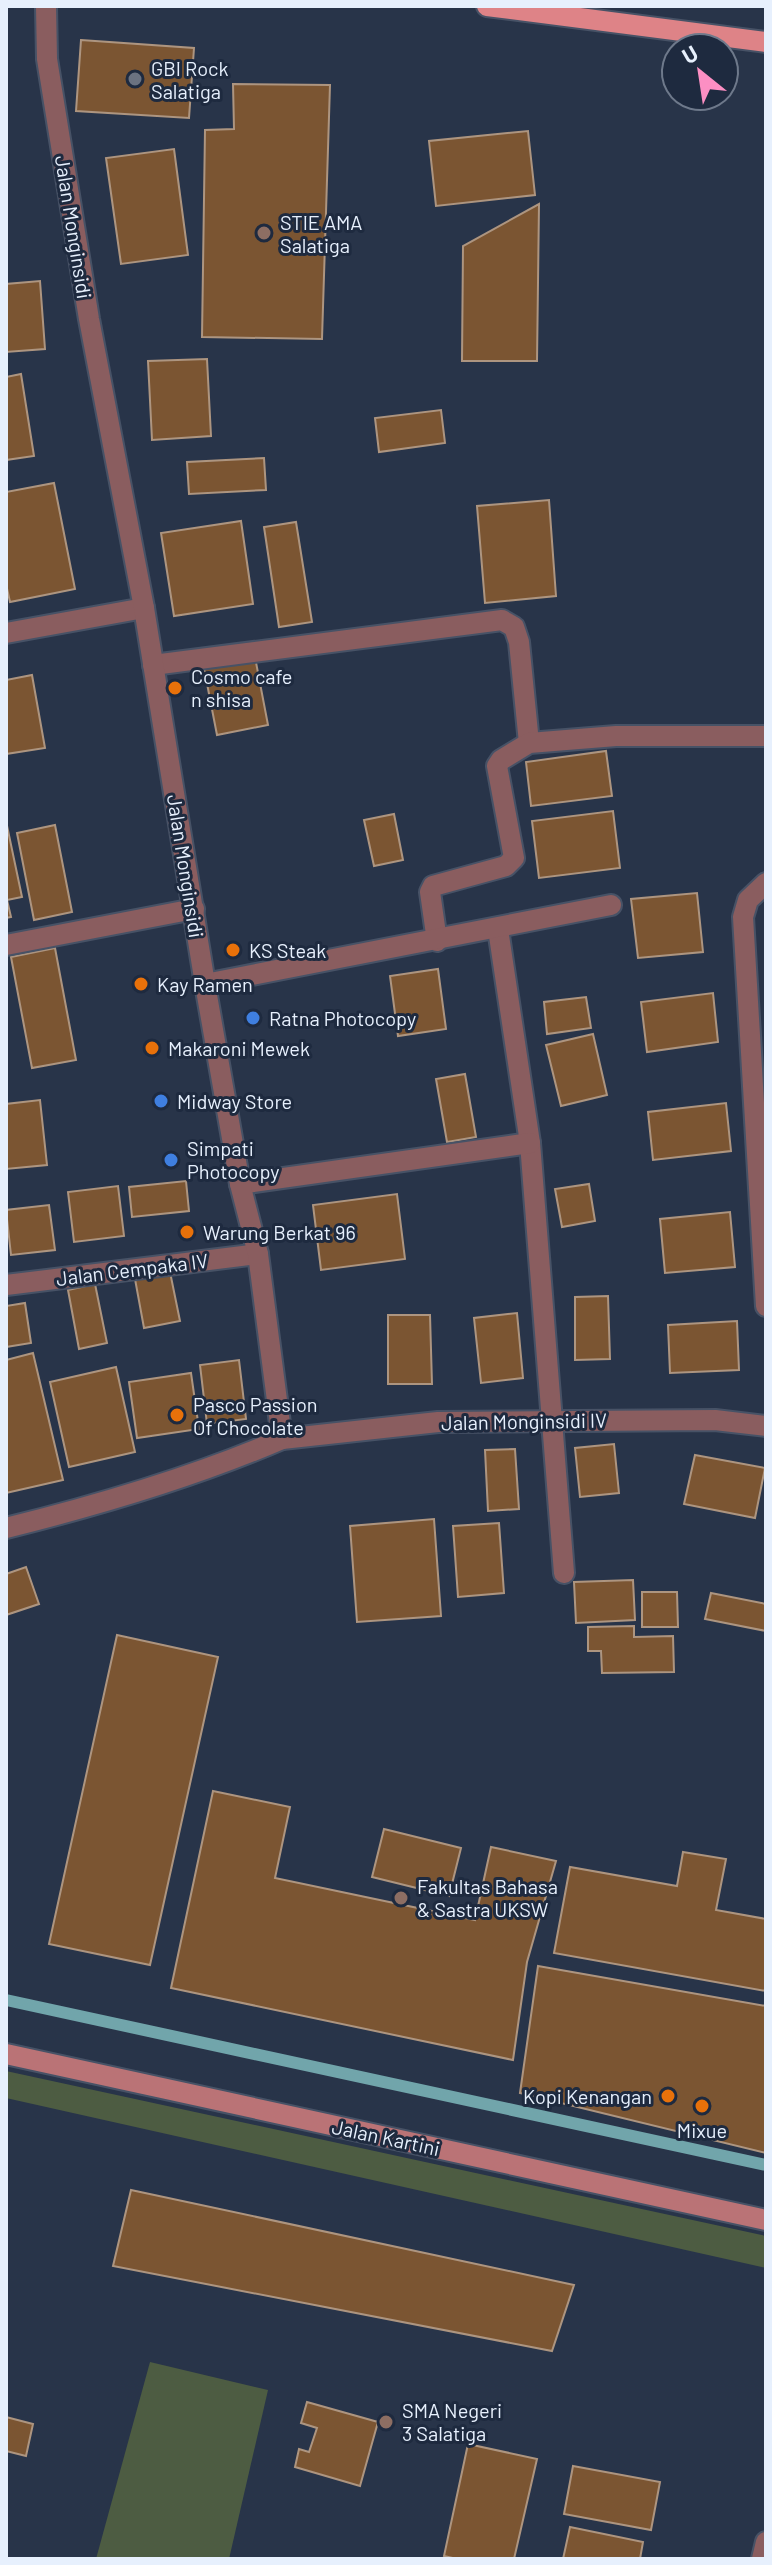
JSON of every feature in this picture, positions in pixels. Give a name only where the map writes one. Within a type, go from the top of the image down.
[{"type":"main road","points":[[487,6],[766,42]]},
{"type":"main road","name":"Jalan Kartini","points":[[6,2054],[766,2220]]},
{"type":"street","name":"Jalan Monginsidi","points":[[46,6],[47,59],[89,319],[144,608],[240,1184],[258,1254],[282,1439]]},
{"type":"street","points":[[6,633],[144,608]]},
{"type":"street","points":[[153,665],[502,620],[514,627],[519,642],[529,743]]},
{"type":"street","points":[[437,941],[430,892],[433,886],[506,866],[514,858],[497,766],[501,760],[529,743],[616,736],[766,736]]},
{"type":"street","points":[[766,883],[748,900],[743,917],[766,1306]]},
{"type":"street","points":[[205,984],[611,905]]},
{"type":"street","points":[[6,945],[194,909]]},
{"type":"street","points":[[498,929],[530,1143],[564,1573]]},
{"type":"street","points":[[240,1184],[530,1143]]},
{"type":"street","name":"Jalan Cempaka IV","points":[[6,1285],[258,1254]]},
{"type":"street","name":"Jalan Monginsidi IV","points":[[282,1439],[438,1422],[715,1420],[766,1426]]},
{"type":"street","points":[[6,1528],[60,1515],[232,1461],[282,1439]]},
{"type":"street","points":[[762,2559],[766,2542]]},
{"type":"green space","points":[[6,2071],[766,2236],[766,2268],[6,2098]]},
{"type":"green space","points":[[150,2362],[268,2390],[229,2559],[96,2559]]},
{"type":"building","name":"GBI Rock Salatiga","points":[[81,40],[194,48],[189,118],[76,111]]},
{"type":"building","name":"STIE AMA Salatiga","points":[[233,84],[330,85],[322,339],[202,337],[205,130],[234,129]]},
{"type":"building","points":[[528,131],[535,195],[436,206],[429,141]]},
{"type":"building","points":[[174,149],[188,255],[121,264],[106,158]]},
{"type":"building","points":[[539,204],[537,361],[462,361],[463,246]]},
{"type":"building","points":[[40,281],[45,349],[6,352],[6,284]]},
{"type":"building","points":[[207,359],[211,436],[152,440],[148,361]]},
{"type":"building","points":[[21,374],[34,456],[6,460],[6,377]]},
{"type":"building","points":[[441,410],[445,443],[379,452],[375,418]]},
{"type":"building","points":[[264,458],[266,490],[189,494],[187,462]]},
{"type":"building","points":[[54,483],[75,589],[10,602],[6,584],[6,492]]},
{"type":"building","points":[[549,500],[556,596],[485,603],[477,506]]},
{"type":"building","points":[[241,521],[253,604],[174,616],[161,533]]},
{"type":"building","points":[[296,522],[312,622],[279,627],[264,527]]},
{"type":"building","points":[[254,652],[268,725],[217,735],[203,663]]},
{"type":"building","points":[[32,675],[45,748],[6,754],[6,680]]},
{"type":"building","points":[[606,751],[612,796],[531,806],[526,762]]},
{"type":"building","points":[[613,811],[620,868],[539,878],[532,821]]},
{"type":"building","points":[[394,814],[403,860],[374,866],[364,820]]},
{"type":"building","points":[[6,821],[22,897],[7,900],[11,917],[6,918]]},
{"type":"building","points":[[55,825],[72,912],[34,920],[17,833]]},
{"type":"building","points":[[697,893],[703,952],[638,958],[631,899]]},
{"type":"building","points":[[55,948],[76,1060],[32,1068],[11,957]]},
{"type":"building","points":[[438,969],[446,1029],[398,1036],[390,976]]},
{"type":"building","points":[[713,993],[718,1042],[647,1052],[641,1002]]},
{"type":"building","points":[[586,997],[591,1028],[547,1034],[544,1002]]},
{"type":"building","points":[[593,1034],[607,1095],[561,1106],[546,1045]]},
{"type":"building","points":[[465,1074],[476,1137],[447,1142],[436,1079]]},
{"type":"building","points":[[40,1100],[47,1165],[6,1169],[6,1104]]},
{"type":"building","points":[[726,1103],[731,1151],[653,1160],[648,1112]]},
{"type":"building","points":[[186,1181],[189,1211],[132,1217],[129,1187]]},
{"type":"building","points":[[589,1184],[595,1221],[562,1227],[555,1189]]},
{"type":"building","points":[[118,1186],[124,1236],[74,1242],[68,1192]]},
{"type":"building","points":[[397,1194],[405,1259],[321,1270],[313,1205]]},
{"type":"building","points":[[49,1205],[55,1250],[11,1255],[6,1210]]},
{"type":"building","points":[[730,1212],[735,1267],[665,1273],[660,1219]]},
{"type":"building","points":[[170,1272],[180,1321],[144,1328],[135,1279]]},
{"type":"building","points":[[95,1284],[107,1343],[79,1349],[68,1290]]},
{"type":"building","points":[[608,1296],[610,1359],[575,1360],[575,1297]]},
{"type":"building","points":[[25,1303],[31,1343],[6,1347],[6,1306]]},
{"type":"building","points":[[517,1313],[523,1378],[481,1383],[474,1318]]},
{"type":"building","points":[[388,1315],[430,1315],[432,1384],[388,1384]]},
{"type":"building","points":[[737,1321],[739,1370],[670,1373],[668,1325]]},
{"type":"building","points":[[33,1353],[63,1480],[6,1493],[6,1360]]},
{"type":"building","points":[[239,1360],[246,1419],[207,1424],[200,1365]]},
{"type":"building","points":[[116,1367],[135,1452],[69,1467],[50,1382]]},
{"type":"building","points":[[191,1373],[199,1429],[137,1438],[129,1382]]},
{"type":"building","points":[[614,1444],[619,1493],[580,1497],[575,1448]]},
{"type":"building","points":[[515,1449],[519,1509],[488,1511],[485,1450]]},
{"type":"building","points":[[695,1455],[765,1468],[755,1518],[684,1504]]},
{"type":"building","points":[[434,1519],[441,1616],[357,1622],[350,1526]]},
{"type":"building","points":[[499,1523],[504,1593],[458,1597],[453,1526]]},
{"type":"building","points":[[26,1567],[39,1604],[6,1615],[6,1574]]},
{"type":"building","points":[[633,1580],[635,1620],[576,1623],[574,1582]]},
{"type":"building","points":[[642,1592],[677,1592],[678,1627],[642,1627]]},
{"type":"building","points":[[711,1593],[766,1604],[766,1631],[705,1619]]},
{"type":"building","points":[[634,1626],[634,1637],[673,1636],[674,1672],[602,1673],[601,1651],[588,1651],[588,1627]]},
{"type":"building","points":[[117,1635],[218,1657],[150,1965],[49,1944]]},
{"type":"building","points":[[213,1791],[290,1807],[275,1878],[475,1920],[491,1847],[556,1861],[527,1962],[513,2060],[171,1988]]},
{"type":"building","points":[[384,1829],[461,1848],[449,1896],[372,1877]]},
{"type":"building","points":[[683,1852],[726,1859],[716,1910],[766,1919],[766,1991],[554,1953],[570,1867],[677,1886]]},
{"type":"building","points":[[538,1966],[766,2006],[766,2153],[520,2093]]},
{"type":"building","points":[[131,2190],[574,2285],[552,2351],[113,2266]]},
{"type":"building","points":[[307,2402],[378,2422],[360,2486],[295,2467],[299,2449],[309,2452],[317,2428],[301,2423]]},
{"type":"building","points":[[6,2417],[33,2424],[26,2456],[6,2451]]},
{"type":"building","points":[[468,2444],[537,2459],[514,2559],[457,2559],[444,2556]]},
{"type":"building","points":[[573,2466],[660,2482],[651,2530],[564,2514]]},
{"type":"building","points":[[570,2527],[643,2542],[640,2559],[563,2559]]},
{"type":"waterway","points":[[6,2000],[766,2165]]},
{"type":"place","name":"GBI Rock Salatiga","points":[[135,79]]},
{"type":"place","name":"STIE AMA Salatiga","points":[[264,233]]},
{"type":"place","name":"Cosmo cafe n shisa","points":[[175,688]]},
{"type":"place","name":"KS Steak","points":[[233,950]]},
{"type":"place","name":"Kay Ramen","points":[[141,984]]},
{"type":"place","name":"Ratna Photocopy","points":[[253,1018]]},
{"type":"place","name":"Makaroni Mewek","points":[[152,1048]]},
{"type":"place","name":"Midway Store","points":[[161,1101]]},
{"type":"place","name":"Simpati Photocopy","points":[[171,1160]]},
{"type":"place","name":"Warung Berkat 96","points":[[187,1232]]},
{"type":"place","name":"Pasco Passion Of Chocolate","points":[[177,1415]]},
{"type":"place","name":"Fakultas Bahasa & Sastra UKSW","points":[[401,1898]]},
{"type":"place","name":"Kopi Kenangan","points":[[668,2096]]},
{"type":"place","name":"Mixue","points":[[702,2106]]},
{"type":"place","name":"SMA Negeri 3 Salatiga","points":[[386,2422]]}]
